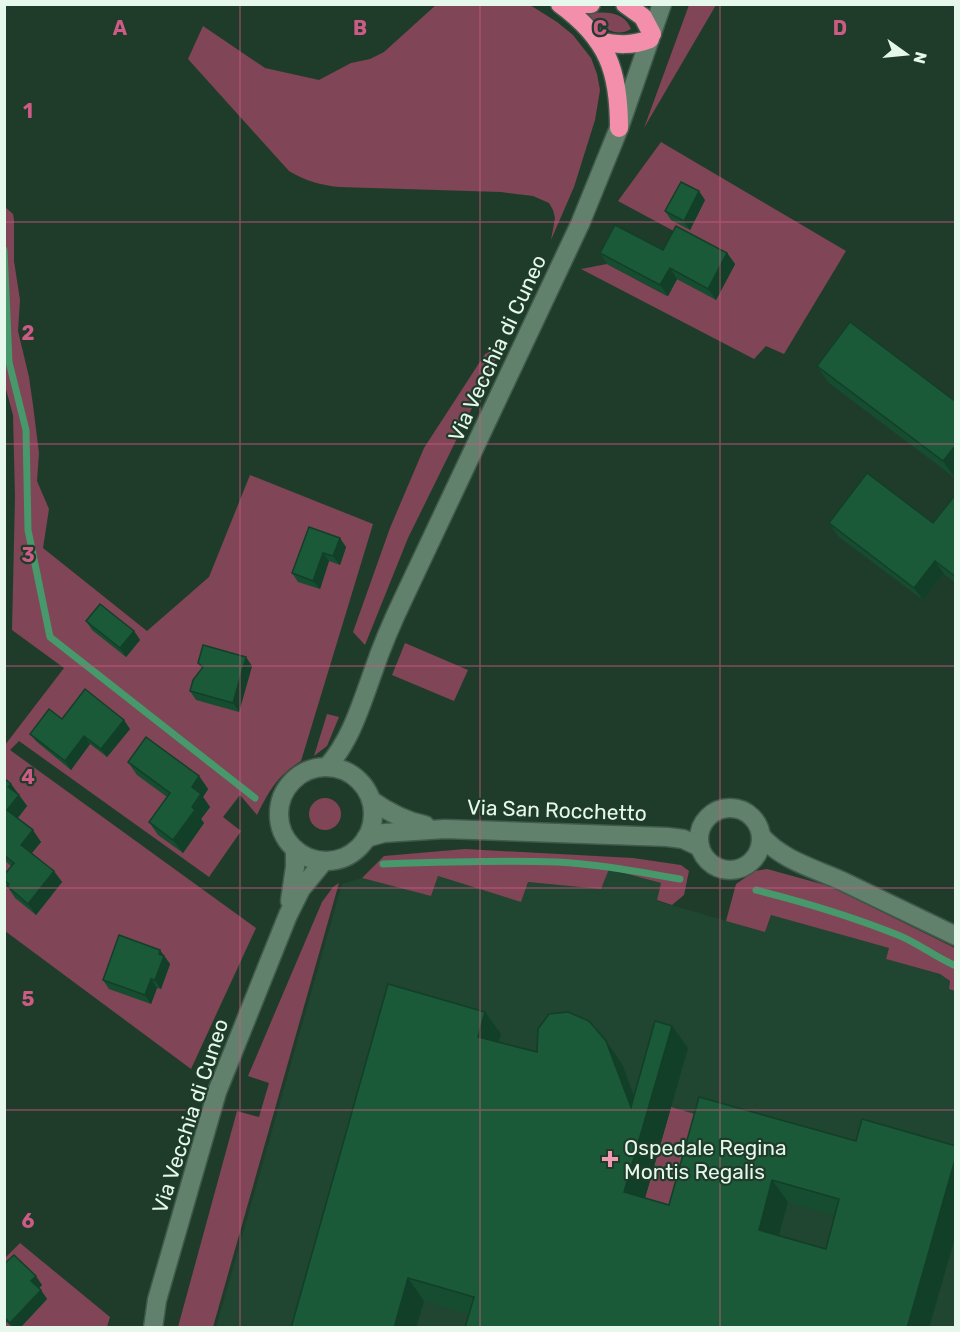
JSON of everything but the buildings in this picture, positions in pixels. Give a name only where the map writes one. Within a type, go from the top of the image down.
[{"type":"highway","points":[[560,4],[574,14],[598,41],[613,69],[619,105],[619,128]]},
{"type":"highway","points":[[580,4],[591,4]]},
{"type":"highway","points":[[598,41],[627,45],[639,44],[651,37],[643,17],[625,4]]},
{"type":"street","name":"Via Vecchia di Cuneo","points":[[327,767],[338,755],[362,706],[389,630],[567,253],[619,128],[662,4]]},
{"type":"street","name":"Via Vecchia di Cuneo","points":[[353,775],[352,759],[362,706]]},
{"type":"street","points":[[327,767],[340,769],[353,775],[361,782],[371,800],[373,813],[366,838],[348,856],[336,860],[313,860],[295,850],[283,835],[279,816],[282,797],[292,781],[308,770],[327,767]]},
{"type":"street","name":"Via San Rocchetto","points":[[371,800],[388,813],[411,822],[445,829]]},
{"type":"street","name":"Via San Rocchetto","points":[[668,837],[703,824],[711,814],[723,808],[736,809],[748,814],[757,824],[761,836],[780,853],[956,936]]},
{"type":"street","points":[[700,847],[699,836],[703,824]]},
{"type":"street","name":"Via San Rocchetto","points":[[366,838],[384,833],[445,829],[668,837],[692,842],[700,847],[704,857],[712,865],[722,869],[737,869],[751,862],[777,860],[798,863]]},
{"type":"street","points":[[751,862],[759,849],[761,836]]},
{"type":"street","name":"Via Vecchia di Cuneo","points":[[288,915],[295,867],[295,850]]},
{"type":"street","name":"Via Vecchia di Cuneo","points":[[153,1328],[157,1300],[217,1092],[288,915],[302,889],[324,861]]},
{"type":"street","name":"Via Vecchia di Cuneo","points":[[144,1328],[157,1300]]},
{"type":"shaded area","points":[[437,4],[530,5],[573,35],[591,58],[600,90],[595,120],[574,187],[551,240],[555,218],[553,210],[549,203],[533,196],[501,192],[339,187],[313,182],[295,174],[289,171],[188,59],[203,26],[265,68],[319,80],[351,63],[370,59],[384,52]]},
{"type":"shaded area","points":[[689,5],[716,5],[644,128]]},
{"type":"shaded area","points":[[582,13],[617,15],[627,22],[631,29],[618,33],[606,29]]},
{"type":"shaded area","points":[[661,142],[846,251],[784,354],[766,346],[754,359],[581,269],[607,264],[667,296],[677,279],[716,299],[735,264],[618,201]]},
{"type":"shaded area","points":[[5,207],[13,214],[14,220],[14,261],[20,300],[18,331],[33,405],[39,453],[37,481],[49,509],[43,548],[147,631],[209,577],[250,475],[373,524],[301,761],[274,785],[257,815],[240,795],[223,817],[241,831],[209,877],[19,741],[10,750],[256,928],[191,1069],[5,931],[5,745],[64,668],[12,630],[15,497],[13,415],[4,382]]},
{"type":"shaded area","points":[[503,345],[408,538],[365,645],[353,632],[390,528],[424,448],[485,354]]},
{"type":"shaded area","points":[[405,643],[468,670],[454,701],[392,675]]},
{"type":"shaded area","points":[[327,714],[339,717],[327,746],[314,756]]},
{"type":"shaded area","points":[[325,798],[336,803],[341,814],[336,825],[325,830],[314,825],[309,814],[314,803]]},
{"type":"shaded area","points":[[465,849],[633,858],[681,865],[689,871],[684,895],[672,905],[657,900],[661,883],[609,869],[601,889],[528,882],[521,902],[438,876],[431,896],[362,878],[384,856]]},
{"type":"shaded area","name":"Ospedale Regina Montis Regalis","points":[[608,869],[661,883],[657,901],[765,932],[771,915],[889,948],[886,959],[940,974],[950,981],[949,989],[955,991],[955,1327],[216,1328],[342,884],[362,878],[431,896],[438,876],[521,902],[527,882],[601,889]]},
{"type":"shaded area","points":[[767,869],[829,886],[955,948],[955,991],[949,989],[950,981],[940,974],[886,959],[889,948],[771,915],[765,932],[726,921],[736,884],[755,871]]},
{"type":"shaded area","points":[[339,883],[213,1327],[178,1327],[237,1111],[259,1117],[269,1083],[248,1076],[322,902],[333,887]]},
{"type":"shaded area","points":[[671,1107],[715,1120],[685,1228],[640,1215]]},
{"type":"shaded area","points":[[20,1243],[110,1317],[107,1327],[5,1328],[5,1258]]},
{"type":"waterway","points":[[4,250],[9,362],[26,430],[28,530],[50,637],[255,798]]},
{"type":"waterway","points":[[383,864],[557,862],[603,866],[680,879]]},
{"type":"waterway","points":[[756,890],[792,899],[880,928],[905,938],[956,966]]},
{"type":"place","name":"Ospedale Regina Montis Regalis","points":[[610,1159]]}]
